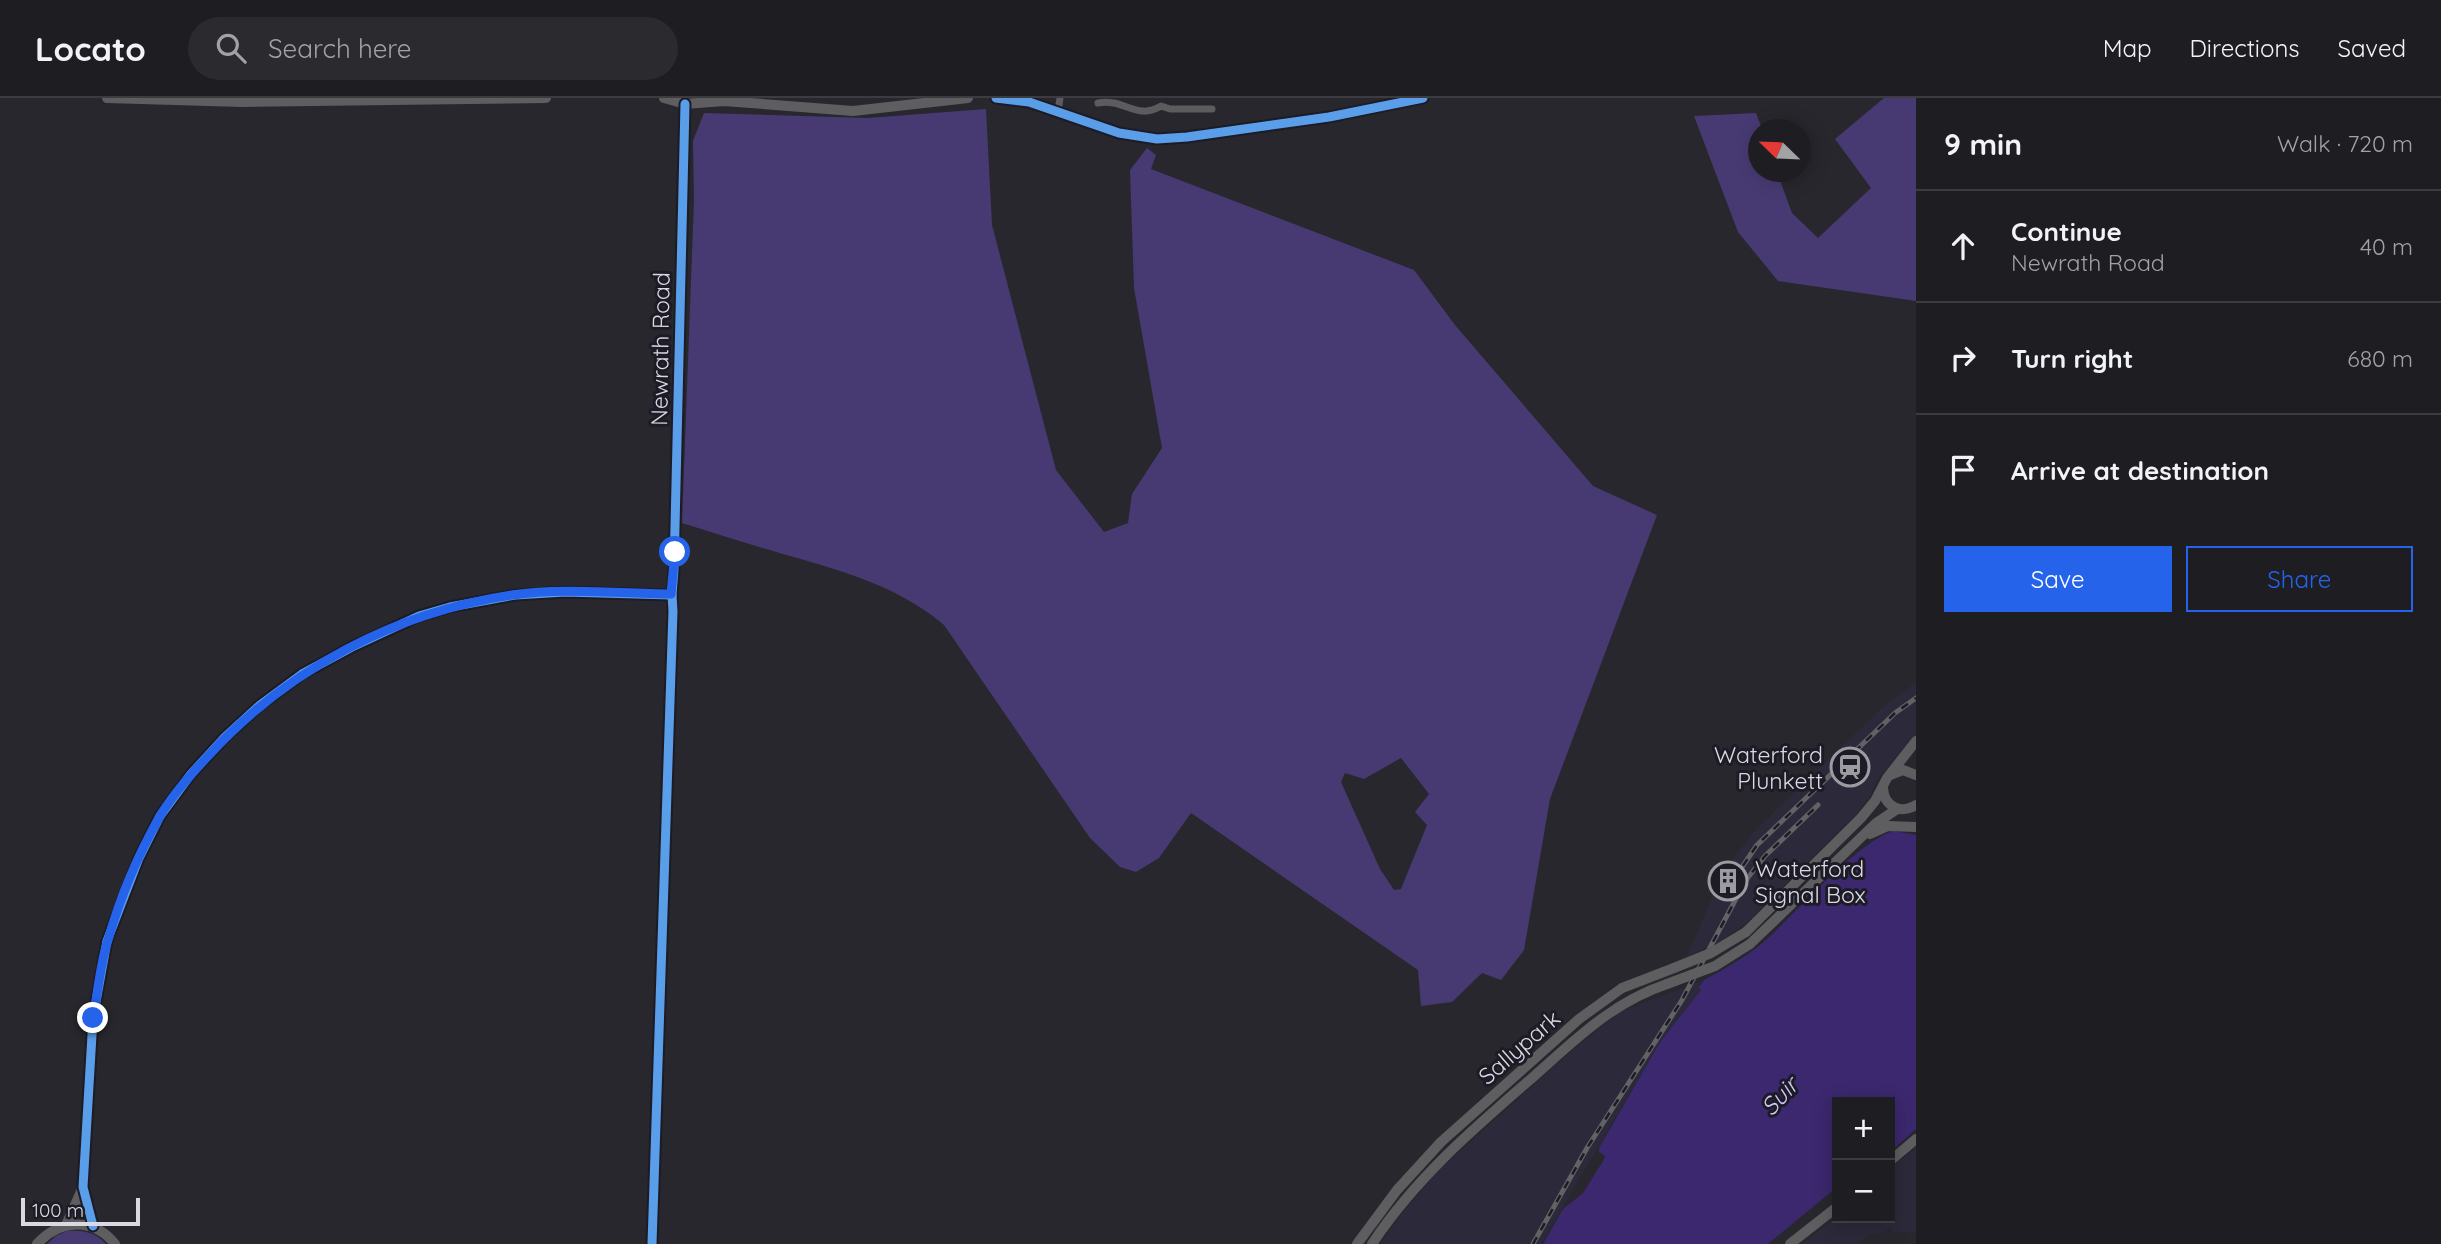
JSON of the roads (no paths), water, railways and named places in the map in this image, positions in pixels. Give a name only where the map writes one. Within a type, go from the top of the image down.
[{"type":"street","points":[[107,98],[253,102],[546,98]]},
{"type":"street","points":[[664,98],[685,104],[724,102],[853,111],[968,98]]},
{"type":"street","points":[[996,98],[1058,111],[1119,133],[1157,139],[1329,117],[1420,98]]},
{"type":"street","points":[[1058,111],[1060,98]]},
{"type":"street","points":[[1098,103],[1107,100],[1118,102],[1143,113],[1149,113],[1161,102],[1170,109],[1212,109]]},
{"type":"street","name":"Newrath Road","points":[[671,594],[674,569],[685,104]]},
{"type":"street","points":[[93,1226],[83,1187],[93,1018],[107,941],[139,858],[160,816],[191,774],[225,737],[260,705],[302,674],[419,616],[450,607],[516,595],[565,592],[671,594],[673,611],[652,1244]]},
{"type":"street","name":"Sallypark","points":[[1357,1244],[1397,1190],[1441,1142],[1579,1019],[1622,988],[1711,953],[1746,932],[1866,813],[1916,741]]},
{"type":"street","points":[[1916,775],[1903,770],[1890,775],[1883,791],[1886,801],[1900,809],[1916,813]]},
{"type":"street","points":[[1850,849],[1880,820],[1916,804]]},
{"type":"street","points":[[1850,849],[1883,828],[1898,825],[1916,827]]},
{"type":"street","name":"Sallypark","points":[[1372,1244],[1428,1173],[1603,1016],[1633,998],[1715,966],[1750,944],[1850,849]]},
{"type":"street","points":[[1895,1156],[1916,1139]]},
{"type":"street","points":[[66,1225],[83,1187]]},
{"type":"street","points":[[1790,1244],[1832,1211]]},
{"type":"street","points":[[37,1244],[46,1235],[66,1225],[79,1224],[93,1226],[115,1244]]},
{"type":"water","name":"Suir","points":[[1894,831],[1916,835],[1916,1129],[1895,1148],[1895,1097],[1832,1097],[1832,1191],[1768,1244],[1543,1244],[1563,1209],[1583,1193],[1603,1161],[1605,1156],[1599,1152],[1599,1148],[1660,1042],[1701,990],[1699,987],[1704,980],[1760,945],[1846,862],[1880,837]]},
{"type":"railway","points":[[1734,879],[1757,845],[1895,713],[1916,698]]},
{"type":"railway","points":[[1533,1244],[1587,1148],[1682,1000],[1746,880],[1765,856],[1818,805]]},
{"type":"place","name":"Waterford Plunkett","points":[[1850,767]]},
{"type":"place","name":"Waterford Signal Box","points":[[1728,881]]}]
